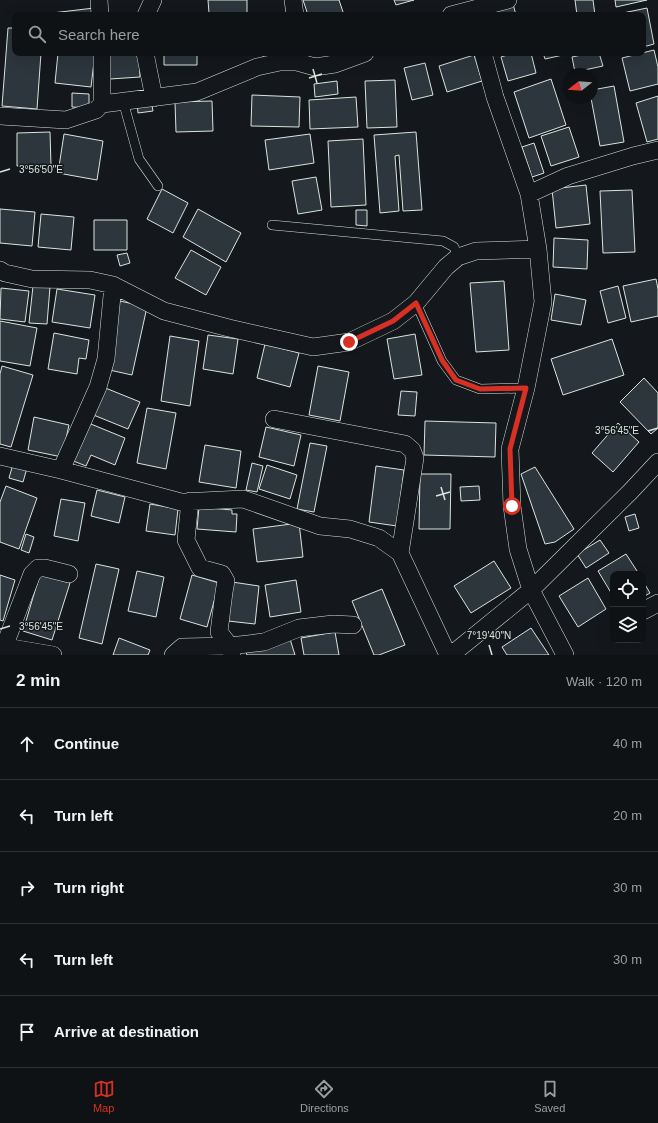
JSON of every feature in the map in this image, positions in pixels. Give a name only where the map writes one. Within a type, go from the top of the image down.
[{"type":"street","points":[[99,0],[100,12]]},
{"type":"street","points":[[147,12],[153,0]]},
{"type":"street","points":[[293,0],[295,12]]},
{"type":"street","points":[[455,0],[472,12],[508,0]]},
{"type":"street","points":[[102,56],[102,104]]},
{"type":"street","points":[[146,56],[154,98]]},
{"type":"street","points":[[0,116],[66,120],[96,110],[102,104],[197,92],[257,67],[297,58],[315,67],[335,64],[357,56]]},
{"type":"street","points":[[484,56],[495,97],[529,194],[538,249],[543,302],[526,388],[510,449],[512,506],[518,549],[530,590],[565,655]]},
{"type":"street","points":[[529,194],[568,176],[658,150]]},
{"type":"street","points":[[2,276],[32,279],[90,280],[113,285],[164,311],[229,328],[313,347],[349,342],[393,321],[416,303],[446,267],[458,257],[476,251],[538,249]]},
{"type":"street","points":[[61,470],[98,387],[106,359],[113,285]]},
{"type":"street","points":[[274,419],[405,444],[412,450],[415,458],[406,523],[400,553]]},
{"type":"street","points":[[0,456],[61,470],[181,502],[243,499],[320,526],[350,529],[379,538],[400,553],[448,655]]},
{"type":"street","points":[[451,655],[467,650],[630,492],[658,462]]},
{"type":"street","points":[[190,501],[186,540],[200,568],[222,574],[226,581],[219,632],[231,651]]},
{"type":"street","points":[[53,655],[2,650],[32,574],[38,568],[45,568],[69,574]]},
{"type":"street","points":[[646,609],[658,603]]},
{"type":"street","points":[[173,655],[182,647],[231,651],[264,642],[299,628],[333,624],[353,626]]},
{"type":"lane","points":[[123,101],[138,159],[158,186]]},
{"type":"lane","points":[[272,225],[443,241],[454,247],[458,257]]},
{"type":"lane","points":[[416,303],[442,360],[456,380],[480,389],[526,388]]},
{"type":"building","points":[[208,0],[247,0],[247,12],[209,12]]},
{"type":"building","points":[[303,0],[339,0],[343,12],[307,12]]},
{"type":"building","points":[[394,0],[414,0],[396,5]]},
{"type":"building","points":[[575,0],[593,0],[595,12],[577,12]]},
{"type":"building","points":[[615,0],[647,0],[616,7]]},
{"type":"building","points":[[513,4],[515,12],[489,12],[489,10]]},
{"type":"building","points":[[94,8],[95,12],[60,12]]},
{"type":"building","points":[[647,8],[654,44],[646,46],[646,12],[628,12]]},
{"type":"building","points":[[8,28],[12,28],[12,56],[41,56],[37,109],[2,106]]},
{"type":"building","points":[[654,50],[658,67],[658,84],[630,91],[622,58],[630,56],[646,56],[646,52]]},
{"type":"building","points":[[58,56],[95,56],[91,87],[55,83]]},
{"type":"building","points":[[109,56],[139,56],[140,77],[110,79]]},
{"type":"building","points":[[164,56],[197,56],[197,65],[164,65]]},
{"type":"building","points":[[263,56],[273,56],[263,58]]},
{"type":"building","points":[[474,56],[482,81],[447,92],[439,66]]},
{"type":"building","points":[[532,56],[536,73],[508,81],[501,57]]},
{"type":"building","points":[[544,56],[558,56],[545,59]]},
{"type":"building","points":[[577,56],[600,56],[603,66],[594,68],[574,68],[572,57]]},
{"type":"building","points":[[425,63],[433,95],[412,100],[404,68]]},
{"type":"building","points":[[551,79],[566,125],[529,138],[514,92]]},
{"type":"building","points":[[395,80],[397,127],[367,128],[365,81]]},
{"type":"building","points":[[337,81],[338,94],[315,97],[314,84]]},
{"type":"building","points":[[614,86],[624,142],[600,146],[592,104],[598,104],[598,89]]},
{"type":"building","points":[[72,93],[89,94],[89,108],[72,107]]},
{"type":"building","points":[[252,95],[300,97],[299,127],[251,126]]},
{"type":"building","points":[[658,96],[658,139],[647,142],[636,103]]},
{"type":"building","points":[[356,97],[358,127],[310,129],[309,100]]},
{"type":"building","points":[[151,100],[153,111],[138,113],[137,102]]},
{"type":"building","points":[[212,101],[213,131],[176,132],[175,102]]},
{"type":"building","points":[[569,127],[579,157],[551,166],[541,136]]},
{"type":"building","points":[[50,132],[51,166],[17,166],[17,133]]},
{"type":"building","points":[[416,132],[422,210],[403,211],[399,155],[395,156],[399,211],[380,213],[374,135]]},
{"type":"building","points":[[64,134],[103,141],[97,180],[58,173]]},
{"type":"building","points":[[310,134],[314,163],[269,170],[265,140]]},
{"type":"building","points":[[363,139],[366,205],[331,207],[328,141]]},
{"type":"building","points":[[534,143],[544,173],[532,177],[522,147]]},
{"type":"building","points":[[316,177],[322,210],[298,214],[292,181]]},
{"type":"building","points":[[586,185],[590,224],[556,228],[552,189]]},
{"type":"building","points":[[162,189],[188,203],[173,233],[147,219]]},
{"type":"building","points":[[632,190],[635,252],[603,253],[600,191]]},
{"type":"building","points":[[0,209],[35,212],[32,246],[0,243]]},
{"type":"building","points":[[198,209],[241,233],[226,262],[183,237]]},
{"type":"building","points":[[356,210],[367,210],[367,226],[356,225]]},
{"type":"building","points":[[41,214],[74,217],[71,250],[38,247]]},
{"type":"building","points":[[94,220],[127,220],[127,250],[94,250]]},
{"type":"building","points":[[554,238],[588,240],[587,269],[553,267]]},
{"type":"building","points":[[191,250],[221,267],[206,295],[175,278]]},
{"type":"building","points":[[127,253],[130,263],[120,266],[117,255]]},
{"type":"building","points":[[656,279],[658,289],[658,316],[631,322],[623,286]]},
{"type":"building","points":[[504,281],[509,350],[476,352],[470,283]]},
{"type":"building","points":[[33,286],[50,287],[47,324],[29,323]]},
{"type":"building","points":[[618,286],[626,318],[608,323],[600,291]]},
{"type":"building","points":[[1,288],[29,291],[25,322],[0,319]]},
{"type":"building","points":[[57,289],[95,295],[90,328],[52,322]]},
{"type":"building","points":[[555,294],[586,300],[581,325],[551,320]]},
{"type":"building","points":[[120,301],[147,307],[132,375],[105,369]]},
{"type":"building","points":[[0,321],[37,328],[30,366],[0,361]]},
{"type":"building","points":[[54,333],[89,340],[86,359],[79,358],[77,374],[48,369]]},
{"type":"building","points":[[415,334],[422,375],[394,379],[387,339]]},
{"type":"building","points":[[208,335],[238,339],[233,374],[203,369]]},
{"type":"building","points":[[170,336],[199,341],[190,406],[161,401]]},
{"type":"building","points":[[612,339],[624,375],[563,395],[551,359]]},
{"type":"building","points":[[265,344],[299,353],[290,387],[257,378]]},
{"type":"building","points":[[2,366],[33,375],[11,447],[0,444],[0,374]]},
{"type":"building","points":[[318,366],[349,372],[340,421],[309,415]]},
{"type":"building","points":[[644,378],[658,393],[658,428],[651,434],[620,402]]},
{"type":"building","points":[[103,387],[140,402],[128,429],[91,414]]},
{"type":"building","points":[[401,391],[417,392],[415,416],[398,415]]},
{"type":"building","points":[[147,408],[176,413],[166,469],[137,463]]},
{"type":"building","points":[[34,417],[69,425],[62,457],[28,450]]},
{"type":"building","points":[[425,421],[496,423],[495,457],[424,455]]},
{"type":"building","points":[[86,422],[125,438],[115,465],[91,455],[86,466],[71,460]]},
{"type":"building","points":[[618,423],[639,442],[613,472],[592,453]]},
{"type":"building","points":[[266,427],[301,435],[294,466],[259,457]]},
{"type":"building","points":[[310,443],[327,446],[314,512],[297,509]]},
{"type":"building","points":[[205,445],[241,451],[236,488],[199,482]]},
{"type":"building","points":[[252,463],[263,466],[257,492],[246,490]]},
{"type":"building","points":[[13,464],[27,468],[23,482],[9,478]]},
{"type":"building","points":[[267,465],[297,475],[290,499],[259,489]]},
{"type":"building","points":[[376,466],[404,470],[397,526],[369,522]]},
{"type":"building","points":[[535,467],[574,529],[555,542],[545,544],[521,474]]},
{"type":"building","points":[[420,474],[451,474],[450,529],[419,529]]},
{"type":"building","points":[[6,486],[37,498],[19,549],[0,542],[0,502]]},
{"type":"building","points":[[479,486],[480,500],[461,501],[460,487]]},
{"type":"building","points":[[97,490],[125,497],[119,523],[91,516]]},
{"type":"building","points":[[61,499],[85,503],[78,541],[54,536]]},
{"type":"building","points":[[150,504],[178,509],[175,535],[146,531]]},
{"type":"building","points":[[199,507],[232,510],[232,514],[237,514],[236,532],[197,529]]},
{"type":"building","points":[[635,514],[639,528],[629,531],[625,517]]},
{"type":"building","points":[[299,523],[303,557],[257,562],[253,529]]},
{"type":"building","points":[[26,534],[34,537],[29,553],[21,550]]},
{"type":"building","points":[[600,540],[609,553],[586,568],[577,554]]},
{"type":"building","points":[[626,554],[637,571],[610,571],[610,591],[598,571]]},
{"type":"building","points":[[494,561],[511,588],[471,613],[454,586]]},
{"type":"building","points":[[96,564],[119,569],[102,644],[79,638]]},
{"type":"building","points":[[137,571],[164,577],[156,617],[128,611]]},
{"type":"building","points":[[40,574],[70,583],[52,640],[23,631]]},
{"type":"building","points":[[0,575],[15,580],[3,621],[0,620]]},
{"type":"building","points":[[192,575],[219,583],[207,627],[180,619]]},
{"type":"building","points":[[588,578],[606,609],[578,627],[559,596]]},
{"type":"building","points":[[296,580],[301,612],[270,617],[265,585]]},
{"type":"building","points":[[232,582],[259,586],[255,624],[228,621]]},
{"type":"building","points":[[646,586],[650,593],[646,595]]},
{"type":"building","points":[[382,589],[405,645],[379,655],[374,655],[352,601]]},
{"type":"building","points":[[531,628],[549,655],[507,655],[502,647]]},
{"type":"building","points":[[335,632],[339,655],[304,655],[301,638]]},
{"type":"building","points":[[119,638],[150,650],[148,655],[113,655]]},
{"type":"building","points":[[290,639],[295,655],[247,655],[246,652]]},
{"type":"route","points":[[349,342],[393,321],[416,303],[442,360],[456,380],[480,389],[526,388],[510,449],[512,506]]}]
